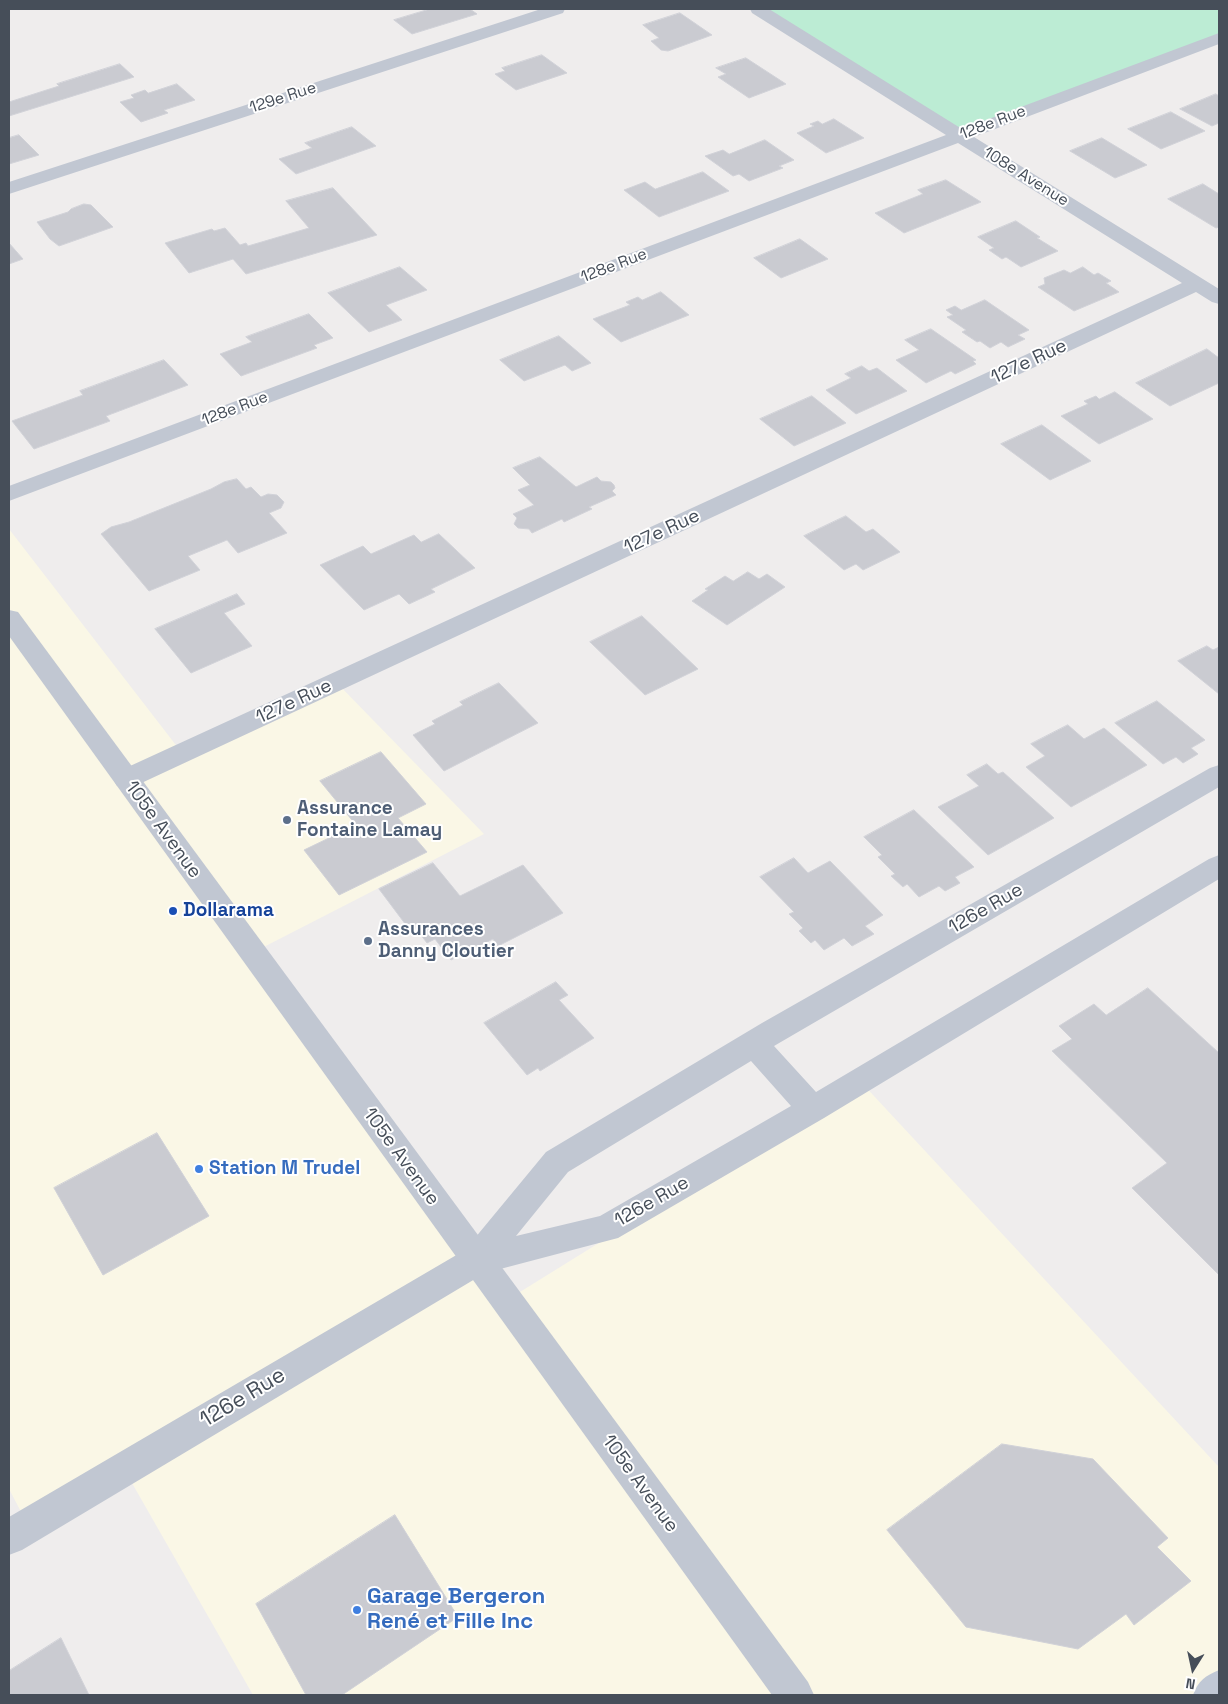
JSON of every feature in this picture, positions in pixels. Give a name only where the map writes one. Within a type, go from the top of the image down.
[{"type":"main road","points":[[1212,1695],[1219,1690]]},
{"type":"street","name":"129e Rue","points":[[9,188],[557,9]]},
{"type":"street","name":"108e Avenue","points":[[758,9],[1219,298]]},
{"type":"street","name":"128e Rue","points":[[9,494],[1219,38]]},
{"type":"street","name":"127e Rue","points":[[126,779],[1197,284]]},
{"type":"street","name":"105e Avenue","points":[[9,618],[794,1695]]},
{"type":"street","name":"126e Rue","points":[[477,1260],[557,1162],[754,1044],[1219,775]]},
{"type":"street","name":"126e Rue","points":[[9,1537],[477,1260],[607,1228],[813,1109],[1219,866]]},
{"type":"street","points":[[754,1044],[813,1109]]},
{"type":"shaded area","points":[[9,529],[182,753],[336,682],[484,834],[252,953],[507,1300],[860,1081],[1219,1467],[1219,1695],[253,1695],[124,1469],[28,1525],[9,1489]]},
{"type":"green space","points":[[758,9],[1219,9],[1219,38],[960,136]]},
{"type":"building","points":[[430,9],[470,9],[477,14],[412,34],[394,20]]},
{"type":"building","points":[[680,13],[712,35],[668,51],[661,50],[651,41],[659,38],[643,25]]},
{"type":"building","points":[[542,55],[567,73],[516,90],[495,74],[505,71],[502,68]]},
{"type":"building","points":[[746,58],[786,84],[749,98],[718,77],[726,74],[716,68]]},
{"type":"building","points":[[120,64],[134,77],[9,116],[9,102]]},
{"type":"building","points":[[177,84],[195,100],[164,110],[168,113],[141,122],[120,102],[134,98],[131,95],[145,90],[148,93]]},
{"type":"building","points":[[1216,94],[1219,96],[1219,123],[1212,126],[1180,109]]},
{"type":"building","points":[[1171,112],[1205,131],[1161,149],[1128,129]]},
{"type":"building","points":[[834,119],[864,138],[826,153],[797,133],[814,126],[810,124],[818,121],[822,124]]},
{"type":"building","points":[[352,127],[376,146],[296,174],[279,159],[312,148],[305,143]]},
{"type":"building","points":[[19,135],[39,155],[9,164],[9,138]]},
{"type":"building","points":[[1102,138],[1147,165],[1115,178],[1070,151]]},
{"type":"building","points":[[765,140],[794,160],[779,166],[783,168],[749,181],[739,174],[733,176],[705,156],[723,150],[729,154]]},
{"type":"building","points":[[703,172],[729,191],[659,217],[624,190],[645,182],[655,189]]},
{"type":"building","points":[[946,180],[981,202],[904,233],[875,213],[923,194],[918,190]]},
{"type":"building","points":[[1203,184],[1219,194],[1219,227],[1216,228],[1168,199]]},
{"type":"building","points":[[333,188],[377,235],[246,274],[233,259],[189,273],[165,243],[212,229],[214,231],[225,228],[240,245],[246,243],[248,246],[309,228],[286,201]]},
{"type":"building","points":[[84,204],[91,205],[113,227],[59,246],[50,239],[37,222],[68,212]]},
{"type":"building","points":[[1016,221],[1040,237],[1037,238],[1058,251],[1021,267],[1006,257],[1002,259],[989,250],[994,248],[978,237]]},
{"type":"building","points":[[800,239],[828,259],[781,278],[754,258]]},
{"type":"building","points":[[9,243],[23,259],[9,264]]},
{"type":"building","points":[[400,267],[427,290],[386,305],[402,320],[369,332],[328,293]]},
{"type":"building","points":[[1083,267],[1094,275],[1098,273],[1111,281],[1106,283],[1119,292],[1074,311],[1038,287],[1045,284],[1044,278],[1064,270],[1070,273]]},
{"type":"building","points":[[661,292],[689,315],[621,342],[593,319],[630,305],[626,302],[638,297],[642,300]]},
{"type":"building","points":[[985,300],[1029,330],[1018,335],[1025,339],[1008,347],[1001,342],[990,348],[962,332],[966,330],[947,317],[953,315],[946,310],[955,306],[961,310]]},
{"type":"building","points":[[309,314],[333,338],[314,345],[317,348],[241,376],[220,354],[252,342],[246,337]]},
{"type":"building","points":[[931,329],[976,360],[973,361],[976,364],[955,374],[951,371],[926,383],[896,360],[919,350],[905,340]]},
{"type":"building","points":[[559,336],[591,363],[572,371],[565,365],[524,381],[500,360]]},
{"type":"building","points":[[1207,349],[1219,358],[1219,383],[1170,406],[1136,383]]},
{"type":"building","points":[[164,360],[188,385],[106,416],[110,421],[34,449],[12,421],[83,395],[80,391]]},
{"type":"building","points":[[862,366],[869,371],[877,368],[907,391],[856,414],[826,390],[851,378],[845,374]]},
{"type":"building","points":[[1115,392],[1153,419],[1099,444],[1061,416],[1088,404],[1084,401],[1096,396],[1099,399]]},
{"type":"building","points":[[812,396],[846,423],[794,446],[760,419]]},
{"type":"building","points":[[1042,425],[1091,461],[1050,480],[1001,444]]},
{"type":"building","points":[[540,457],[576,487],[597,477],[601,481],[611,482],[615,488],[612,491],[616,495],[589,507],[592,509],[564,522],[562,519],[532,533],[529,529],[518,528],[514,524],[517,518],[513,514],[534,505],[518,490],[530,485],[513,468]]},
{"type":"building","points":[[237,479],[246,489],[251,487],[261,497],[268,494],[277,495],[284,502],[281,508],[269,513],[287,533],[238,553],[227,540],[188,556],[200,570],[149,591],[101,534],[111,527],[129,522],[224,482]]},
{"type":"building","points":[[846,516],[866,532],[873,529],[900,552],[863,570],[856,564],[844,570],[804,536]]},
{"type":"building","points":[[439,534],[475,568],[431,589],[435,592],[409,604],[399,594],[364,610],[320,565],[363,546],[371,554],[414,535],[421,542]]},
{"type":"building","points":[[748,572],[759,579],[767,574],[785,587],[727,625],[692,601],[708,590],[705,589],[725,576],[733,581]]},
{"type":"building","points":[[237,594],[245,604],[224,613],[252,646],[191,673],[155,629]]},
{"type":"building","points":[[642,616],[698,669],[645,695],[590,642]]},
{"type":"building","points":[[1207,646],[1213,650],[1219,647],[1219,694],[1178,661]]},
{"type":"building","points":[[499,683],[538,723],[444,771],[413,735],[435,724],[432,721],[463,705],[460,702]]},
{"type":"building","points":[[1157,701],[1205,740],[1191,748],[1198,754],[1183,763],[1176,757],[1163,764],[1115,723]]},
{"type":"building","points":[[1068,725],[1084,739],[1104,728],[1147,765],[1071,807],[1026,767],[1045,756],[1031,744]]},
{"type":"building","points":[[381,752],[426,804],[398,818],[427,852],[339,895],[304,850],[356,825],[320,781]]},
{"type":"building","points":[[987,764],[998,774],[1003,772],[1054,818],[988,855],[938,807],[979,786],[967,775]]},
{"type":"building","points":[[914,810],[974,867],[955,877],[960,883],[945,891],[939,886],[919,897],[907,884],[903,887],[891,876],[895,874],[878,857],[882,855],[864,837]]},
{"type":"building","points":[[794,858],[808,873],[830,861],[883,915],[865,926],[874,934],[852,946],[844,938],[824,950],[815,940],[811,943],[799,931],[803,928],[789,914],[794,912],[760,877]]},
{"type":"building","points":[[433,863],[460,896],[523,865],[563,913],[498,946],[493,939],[451,960],[435,939],[427,943],[414,926],[409,929],[379,889]]},
{"type":"building","points":[[556,982],[568,995],[559,1000],[594,1038],[540,1071],[538,1068],[527,1075],[484,1023]]},
{"type":"building","points":[[1148,988],[1219,1053],[1219,1275],[1132,1188],[1167,1163],[1052,1051],[1072,1039],[1059,1026],[1094,1004],[1106,1015]]},
{"type":"building","points":[[157,1133],[209,1216],[103,1275],[54,1188]]},
{"type":"building","points":[[1002,1444],[1093,1459],[1168,1538],[1157,1547],[1191,1581],[1134,1625],[1126,1614],[1078,1649],[966,1627],[887,1530]]},
{"type":"building","name":"Garage Bergeron René et Fille Inc","points":[[395,1515],[458,1617],[342,1695],[306,1695],[256,1604]]},
{"type":"building","points":[[61,1638],[89,1695],[9,1695],[9,1671]]},
{"type":"place","name":"Assurance Fontaine Lamay","points":[[287,820]]},
{"type":"place","name":"Dollarama","points":[[173,911]]},
{"type":"place","name":"Assurances Danny Cloutier","points":[[368,941]]},
{"type":"place","name":"Station M Trudel","points":[[199,1169]]},
{"type":"place","name":"Garage Bergeron René et Fille Inc","points":[[357,1610]]}]
